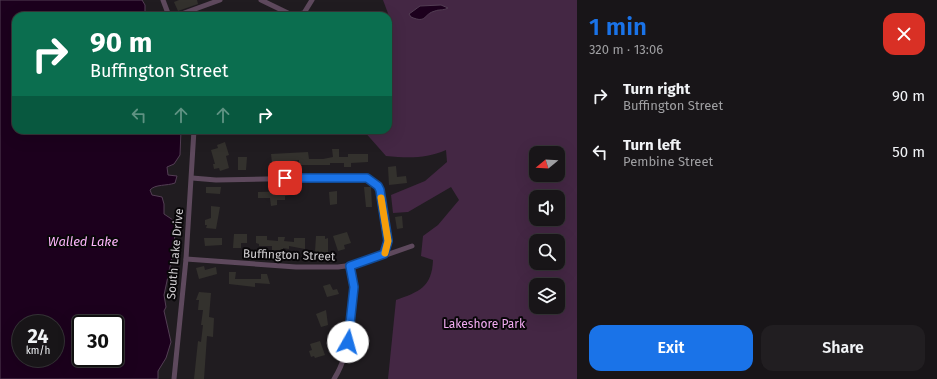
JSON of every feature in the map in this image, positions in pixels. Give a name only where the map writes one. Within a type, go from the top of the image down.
[{"type":"street","points":[[163,0],[168,12]]},
{"type":"street","points":[[187,12],[220,0]]},
{"type":"street","points":[[261,0],[286,12]]},
{"type":"street","points":[[305,12],[312,0]]},
{"type":"street","name":"South Lake Drive","points":[[174,379],[186,259],[194,134]]},
{"type":"street","points":[[192,178],[216,180],[362,178],[374,182],[380,190],[388,241],[384,254]]},
{"type":"street","name":"Buffington Street","points":[[186,259],[296,267],[350,266],[412,246]]},
{"type":"street","points":[[334,379],[341,368],[348,342],[354,287],[350,266]]},
{"type":"green space","name":"Lakeshore Park","points":[[383,0],[577,0],[577,379],[388,379],[396,300],[418,291],[427,282],[430,277],[433,260],[421,256],[423,236],[438,225],[459,200],[451,187],[408,212],[393,213],[391,195],[425,181],[447,162],[446,150],[431,155],[402,157],[386,156],[367,134],[392,134],[392,12],[388,12]]},
{"type":"water","name":"Walled Lake","points":[[0,0],[142,0],[145,5],[145,12],[12,12],[12,134],[181,134],[180,155],[174,164],[167,167],[168,175],[177,176],[175,183],[158,186],[150,190],[152,195],[162,197],[164,214],[173,220],[175,230],[174,248],[164,295],[166,307],[164,311],[171,342],[166,358],[158,371],[158,379],[0,379]]},
{"type":"water","points":[[441,5],[448,8],[431,12],[422,19],[416,19],[411,17],[409,14],[420,6]]},
{"type":"building","points":[[179,0],[197,0],[198,4],[178,11],[174,2]]},
{"type":"building","points":[[225,142],[229,155],[226,156],[229,168],[220,171],[219,168],[214,169],[213,164],[215,164],[211,150],[218,148],[217,145]]},
{"type":"building","points":[[332,149],[339,149],[339,157],[348,157],[348,154],[368,154],[368,162],[351,163],[351,167],[344,167],[344,163],[330,163],[330,165],[299,165],[299,160],[272,163],[271,154],[308,152],[309,159],[323,159],[333,157]]},
{"type":"building","points":[[238,157],[247,157],[246,170],[238,170]]},
{"type":"building","points":[[396,166],[397,177],[406,176],[407,183],[389,185],[388,167]]},
{"type":"building","points":[[206,187],[221,187],[220,194],[206,193]]},
{"type":"building","points":[[364,187],[371,187],[372,207],[366,207]]},
{"type":"building","points":[[290,189],[297,189],[296,194],[285,196],[285,200],[277,200],[277,205],[271,206],[270,198],[258,198],[258,192],[290,191]]},
{"type":"building","points":[[337,191],[337,204],[330,205],[329,192]]},
{"type":"building","points":[[211,206],[220,207],[216,229],[206,228],[207,225],[205,225],[205,220],[211,218]]},
{"type":"building","points":[[402,216],[403,228],[397,229],[395,217]]},
{"type":"building","points":[[347,232],[351,243],[344,245],[345,249],[338,251],[333,236]]},
{"type":"building","points":[[234,234],[247,234],[247,243],[241,243],[241,248],[233,248]]},
{"type":"building","points":[[256,236],[267,236],[267,240],[278,241],[278,237],[285,237],[284,241],[294,242],[294,238],[305,238],[305,249],[289,246],[289,249],[283,248],[283,250],[272,250],[272,246],[259,246],[259,244],[256,243]]},
{"type":"building","points":[[316,236],[325,236],[325,239],[328,238],[328,252],[315,252]]},
{"type":"building","points":[[204,238],[222,238],[222,245],[205,246]]},
{"type":"building","points":[[204,266],[205,270],[216,267],[217,274],[199,279],[196,268]]},
{"type":"building","points":[[229,272],[236,272],[235,279],[261,279],[261,274],[267,274],[270,284],[255,283],[255,287],[229,284]]},
{"type":"building","points":[[330,284],[333,290],[337,289],[339,294],[327,297],[323,286]]},
{"type":"building","points":[[199,292],[211,293],[209,317],[214,318],[213,337],[207,336],[204,379],[194,379],[198,341],[201,342],[203,325],[201,325],[203,310],[198,310],[199,300],[196,300]]},
{"type":"building","points":[[326,310],[328,325],[321,327],[316,314]]},
{"type":"building","points":[[320,341],[325,355],[315,358],[314,356],[311,357],[309,351],[312,350],[310,344]]},
{"type":"slow traffic","points":[[381,198],[388,241],[385,253]]},
{"type":"route","points":[[285,178],[367,178],[372,180],[380,190],[388,241],[387,247],[384,254],[372,260],[350,266],[354,287],[348,342]]}]
